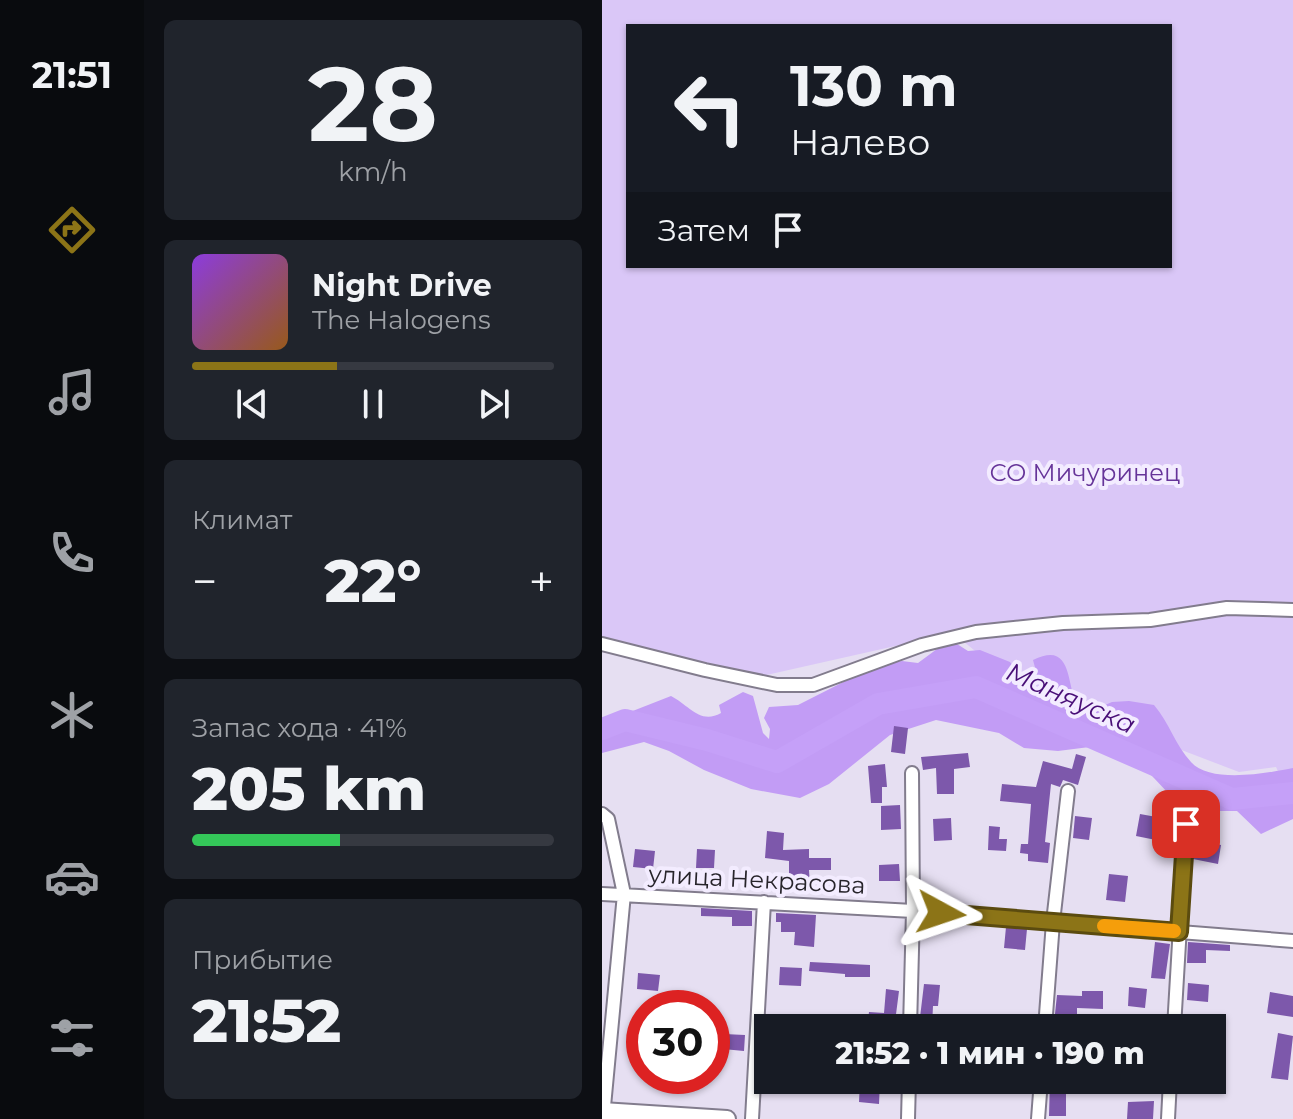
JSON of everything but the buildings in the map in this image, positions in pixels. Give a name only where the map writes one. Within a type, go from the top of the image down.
[{"type":"main road","points":[[603,1114],[727,1119]]},
{"type":"street","points":[[602,644],[777,685],[813,685],[922,645],[976,632],[1063,623],[1150,620],[1227,608],[1293,610]]},
{"type":"street","points":[[910,1014],[912,773]]},
{"type":"street","points":[[1046,1014],[1068,791]]},
{"type":"street","points":[[602,814],[608,819],[624,894],[603,1114]]},
{"type":"street","points":[[1175,1014],[1186,824]]},
{"type":"street","name":"улица Некрасова","points":[[602,894],[913,911],[1293,941]]},
{"type":"street","points":[[752,1119],[764,902]]},
{"type":"street","points":[[908,1119],[909,1094]]},
{"type":"street","points":[[1038,1119],[1040,1094]]},
{"type":"street","points":[[1168,1119],[1169,1094]]},
{"type":"green space","name":"СО Мичуринец","points":[[602,0],[1293,0],[1293,804],[1276,767],[1239,772],[1022,689],[953,633],[762,676],[602,643]]},
{"type":"shaded area","points":[[957,644],[968,651],[980,650],[1010,662],[1019,673],[1040,688],[1048,687],[1037,675],[1033,660],[1046,655],[1055,656],[1066,667],[1077,705],[1096,709],[1112,702],[1129,701],[1154,705],[1185,755],[1200,769],[1240,775],[1293,768],[1293,819],[1261,834],[1237,811],[1185,811],[1121,743],[1058,751],[1024,748],[999,733],[936,720],[890,735],[829,784],[800,798],[751,789],[644,742],[602,753],[602,723],[671,696],[707,717],[721,713],[719,705],[743,692],[753,696],[763,733],[769,739],[770,729],[764,718],[769,707],[798,705],[871,668],[902,661],[918,663],[937,649]]},
{"type":"waterway","name":"Маняуска","points":[[602,729],[625,720],[707,740],[777,762],[878,704],[976,687],[1232,799],[1293,793]]},
{"type":"slow traffic","points":[[1104,926],[1174,931]]},
{"type":"route","points":[[941,913],[1179,932],[1186,824]]}]
